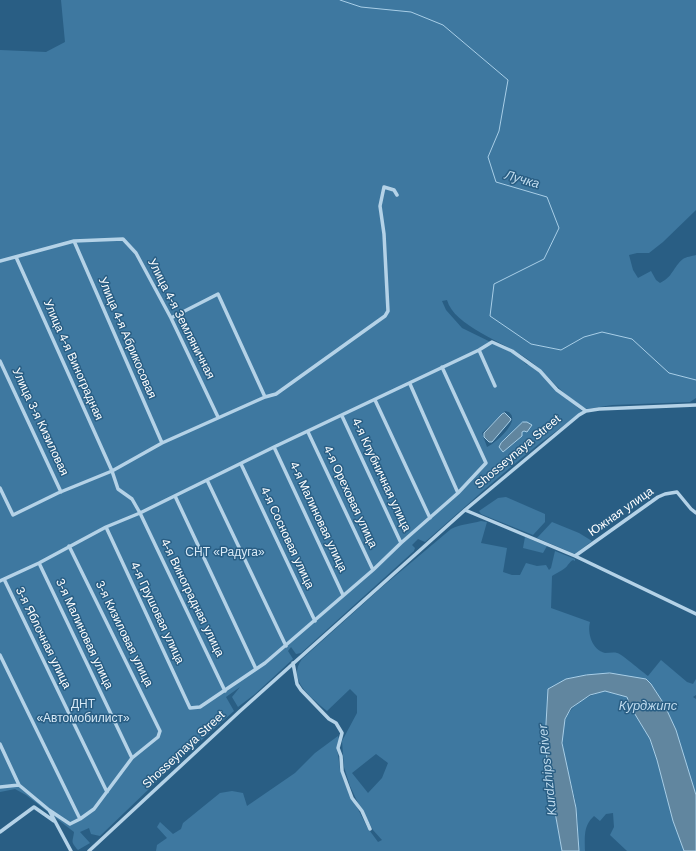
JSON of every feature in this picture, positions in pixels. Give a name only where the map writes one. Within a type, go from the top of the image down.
[{"type":"street","points":[[0,488],[13,515],[61,492],[112,471],[162,443],[218,417],[265,397],[276,394],[385,316],[388,311],[384,234],[380,206],[384,187],[394,190],[397,195]]},
{"type":"street","name":"Улица 4-я Земляничная","points":[[0,261],[74,241],[123,239],[136,253],[172,318],[218,417]]},
{"type":"street","name":"Улица 4-я Абрикосовая","points":[[74,241],[162,443]]},
{"type":"street","name":"Улица 4-я Виноградная","points":[[16,257],[112,471],[118,490],[132,499],[140,513]]},
{"type":"street","points":[[172,318],[218,294],[265,397]]},
{"type":"street","points":[[2,580],[274,447],[480,350],[492,342],[512,350],[540,371],[556,390],[586,411],[630,407],[696,405]]},
{"type":"street","points":[[480,350],[495,386]]},
{"type":"street","name":"Улица 3-я Кизиловая","points":[[0,361],[61,492]]},
{"type":"street","points":[[225,691],[265,663],[315,621],[458,493],[486,463],[442,367]]},
{"type":"street","points":[[410,384],[458,493]]},
{"type":"street","points":[[375,400],[430,518]]},
{"type":"street","name":"Shosseynaya Street","points":[[89,851],[293,663],[465,510],[579,415],[586,411]]},
{"type":"street","name":"4-я Клубничная улица","points":[[342,416],[401,543]]},
{"type":"street","name":"4-я Ореховая улица","points":[[308,432],[373,570]]},
{"type":"street","name":"4-я Малиновая улица","points":[[274,447],[343,596]]},
{"type":"street","name":"4-я Сосновая улица","points":[[241,464],[315,621]]},
{"type":"street","points":[[206,480],[286,646]]},
{"type":"street","name":"Южная улица","points":[[575,556],[665,494],[677,492],[696,513]]},
{"type":"street","points":[[174,496],[256,669]]},
{"type":"street","points":[[465,510],[575,556],[696,614]]},
{"type":"street","name":"4-я Виноградная улица","points":[[140,513],[225,691]]},
{"type":"street","name":"4-я Грушовая улица","points":[[106,528],[190,708],[200,707],[225,691]]},
{"type":"street","name":"3-я Кизиловая улица","points":[[69,546],[160,731],[158,737],[132,758]]},
{"type":"street","name":"3-я Малиновая улица","points":[[39,563],[132,758]]},
{"type":"street","name":"3-я Яблочная улица","points":[[2,580],[107,792]]},
{"type":"street","points":[[0,655],[80,819]]},
{"type":"street","points":[[293,663],[297,684],[301,690],[329,719],[340,727],[342,732],[338,748],[341,756],[342,771],[352,798],[362,811],[370,829]]},
{"type":"street","points":[[0,744],[19,785],[49,810],[70,824],[94,809],[132,758]]},
{"type":"street","points":[[0,788],[19,785]]},
{"type":"street","points":[[0,832],[34,807],[56,823]]},
{"type":"street","points":[[49,810],[72,851]]},
{"type":"green space","points":[[61,0],[696,0],[696,210],[663,242],[649,253],[629,255],[633,270],[638,278],[651,271],[656,280],[660,283],[668,278],[683,259],[696,255],[696,398],[690,402],[612,405],[587,409],[570,398],[526,358],[469,326],[459,318],[447,300],[442,301],[446,310],[462,328],[515,354],[527,365],[528,364],[542,374],[560,393],[583,412],[522,458],[425,542],[418,539],[412,545],[415,548],[414,551],[301,653],[296,654],[291,647],[288,651],[293,659],[255,694],[238,707],[232,697],[240,687],[226,697],[234,711],[175,764],[100,836],[91,834],[89,828],[80,832],[90,843],[78,850],[73,843],[74,832],[26,795],[15,789],[0,792],[0,50],[46,52],[65,42]],"holes":[[[505,411],[509,412],[512,417],[512,421],[507,430],[499,439],[487,447],[482,433]]]},
{"type":"green space","points":[[506,497],[545,514],[545,522],[533,535],[481,514],[479,511],[498,498]]},
{"type":"green space","points":[[481,521],[487,522],[481,543],[507,548],[503,572],[512,575],[520,575],[526,563],[537,566],[546,565],[549,570],[551,568],[555,551],[575,559],[575,561],[573,560],[564,569],[552,576],[551,608],[590,622],[590,636],[594,645],[600,651],[619,654],[648,676],[661,660],[687,682],[693,684],[696,679],[696,695],[693,697],[696,699],[696,795],[672,724],[651,684],[610,673],[548,689],[545,741],[549,779],[562,851],[156,851],[157,845],[167,838],[157,827],[160,822],[173,834],[181,829],[183,823],[220,793],[232,791],[243,793],[247,806],[295,773],[315,753],[338,736],[339,739],[337,748],[340,769],[344,781],[367,827],[378,842],[382,840],[373,830],[358,803],[350,786],[344,767],[342,741],[357,713],[357,696],[350,689],[327,711],[303,688],[297,674],[298,667],[302,659],[382,587],[451,529]],"holes":[[[376,754],[388,763],[382,778],[368,793],[352,773]]]},
{"type":"green space","points":[[552,522],[579,533],[592,541],[575,554],[537,538]]},
{"type":"green space","points":[[525,537],[547,546],[543,553],[523,548]]},
{"type":"green space","points":[[605,691],[627,697],[630,706],[650,739],[673,821],[684,851],[627,851],[610,835],[614,827],[613,813],[606,814],[600,821],[594,816],[590,820],[585,832],[585,851],[579,851],[576,805],[563,749],[565,721],[572,709],[585,699]]},
{"type":"water","points":[[505,413],[511,419],[510,421],[492,442],[489,442],[484,437],[484,433],[502,414]]},
{"type":"water","points":[[523,422],[527,422],[532,425],[527,432],[522,432],[522,436],[503,452],[499,447],[501,443]]},
{"type":"water","name":"Курджипс","points":[[610,673],[646,679],[664,704],[676,730],[696,795],[696,851],[684,851],[673,821],[650,739],[630,706],[627,697],[605,691],[590,695],[571,708],[565,719],[562,743],[576,808],[579,851],[562,851],[549,779],[545,741],[548,689],[566,679],[586,675]]},
{"type":"waterway","name":"Лучка","points":[[340,0],[361,7],[411,12],[443,25],[508,80],[499,131],[488,157],[496,182],[547,197],[559,228],[544,259],[494,284],[490,316],[531,344],[561,350],[584,337],[602,332],[632,339],[669,373],[696,380]]},
{"type":"park label","name":"СНТ «Радуга»","points":[[225,553]]},
{"type":"park label","name":"ДНТ «Автомобилист»","points":[[83,712]]},
{"type":"water label","name":"Kurdzhips River","points":[[548,770]]}]
